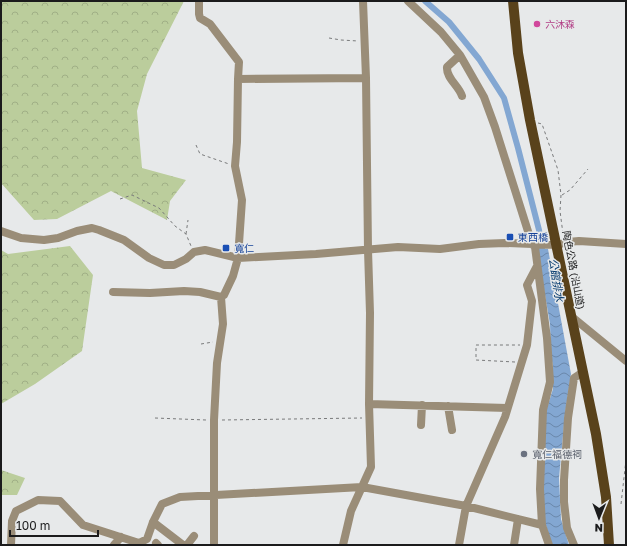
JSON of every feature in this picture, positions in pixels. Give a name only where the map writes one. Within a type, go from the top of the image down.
[{"type":"main road","name":"陶色公路 (沿山道)","points":[[513,1],[518,53],[553,245],[571,316],[596,434],[605,489],[609,545]]},
{"type":"street","points":[[199,1],[200,18],[210,24],[239,62],[235,166],[242,200],[238,258],[233,276],[224,295],[221,297],[223,324],[217,363],[214,420],[214,545]]},
{"type":"street","points":[[343,545],[351,511],[372,467],[370,418],[370,313],[366,78],[363,1]]},
{"type":"street","points":[[408,1],[441,32],[460,55],[484,97],[532,244],[535,247],[548,338],[550,382],[543,410],[541,458],[542,525],[549,545]]},
{"type":"street","points":[[460,55],[447,67],[447,71],[462,96]]},
{"type":"street","points":[[238,79],[366,78]]},
{"type":"street","points":[[1,231],[21,238],[44,240],[58,238],[77,231],[92,228],[124,240],[149,258],[164,265],[174,265],[186,260],[194,252],[205,250],[238,258],[316,254],[398,247],[440,249],[479,244],[505,243],[553,245],[579,241],[626,244]]},
{"type":"street","points":[[459,545],[466,506],[507,408],[528,345],[532,301],[527,285],[538,266]]},
{"type":"street","points":[[113,292],[150,293],[184,291],[200,292],[221,297]]},
{"type":"street","points":[[571,316],[626,361]]},
{"type":"street","points":[[574,545],[567,528],[564,502],[565,459],[568,418],[574,378],[583,372]]},
{"type":"street","points":[[370,404],[507,408]]},
{"type":"street","points":[[421,425],[422,405]]},
{"type":"street","points":[[448,406],[452,430]]},
{"type":"street","points":[[11,545],[12,520],[16,511],[38,500],[60,501],[83,525],[138,543],[147,539],[162,504],[180,497],[362,487],[466,506],[542,525]]},
{"type":"street","points":[[514,545],[518,519]]},
{"type":"street","points":[[153,522],[183,545]]},
{"type":"street","points":[[187,545],[194,536]]},
{"type":"street","points":[[114,545],[121,537]]},
{"type":"path","points":[[329,38],[365,42]]},
{"type":"path","points":[[530,120],[542,124],[558,170],[561,195],[560,211],[563,233],[553,245]]},
{"type":"path","points":[[196,145],[200,154],[235,166]]},
{"type":"path","points":[[561,195],[570,190],[588,169]]},
{"type":"path","points":[[120,199],[132,196],[159,208],[175,226],[186,234],[194,252]]},
{"type":"path","points":[[186,234],[188,220]]},
{"type":"path","points":[[201,344],[220,341]]},
{"type":"path","points":[[522,362],[476,360],[476,345],[528,345]]},
{"type":"path","points":[[155,418],[214,420],[370,418]]},
{"type":"path","points":[[541,458],[565,459]]},
{"type":"path","points":[[621,504],[626,460]]},
{"type":"green space","points":[[1,1],[184,1],[147,74],[137,111],[142,168],[186,180],[170,201],[167,220],[111,191],[57,219],[34,220],[1,183]]},
{"type":"green space","points":[[70,246],[93,275],[82,351],[35,384],[1,404],[1,250],[8,254]]},
{"type":"green space","points":[[1,470],[25,478],[17,495],[1,495]]},
{"type":"water","points":[[537,249],[548,249],[571,374],[565,414],[559,478],[561,519],[569,545],[552,545],[544,519],[546,411],[553,389],[553,366],[551,356],[550,324]]},
{"type":"waterway","name":"公館排水","points":[[425,1],[449,22],[479,59],[504,98],[539,230],[542,248]]},
{"type":"place","name":"六沐森","points":[[537,24]]},
{"type":"place","name":"東西橋","points":[[510,237]]},
{"type":"place","name":"寬仁","points":[[226,248]]},
{"type":"place","name":"寬仁福德祠","points":[[524,454]]}]
